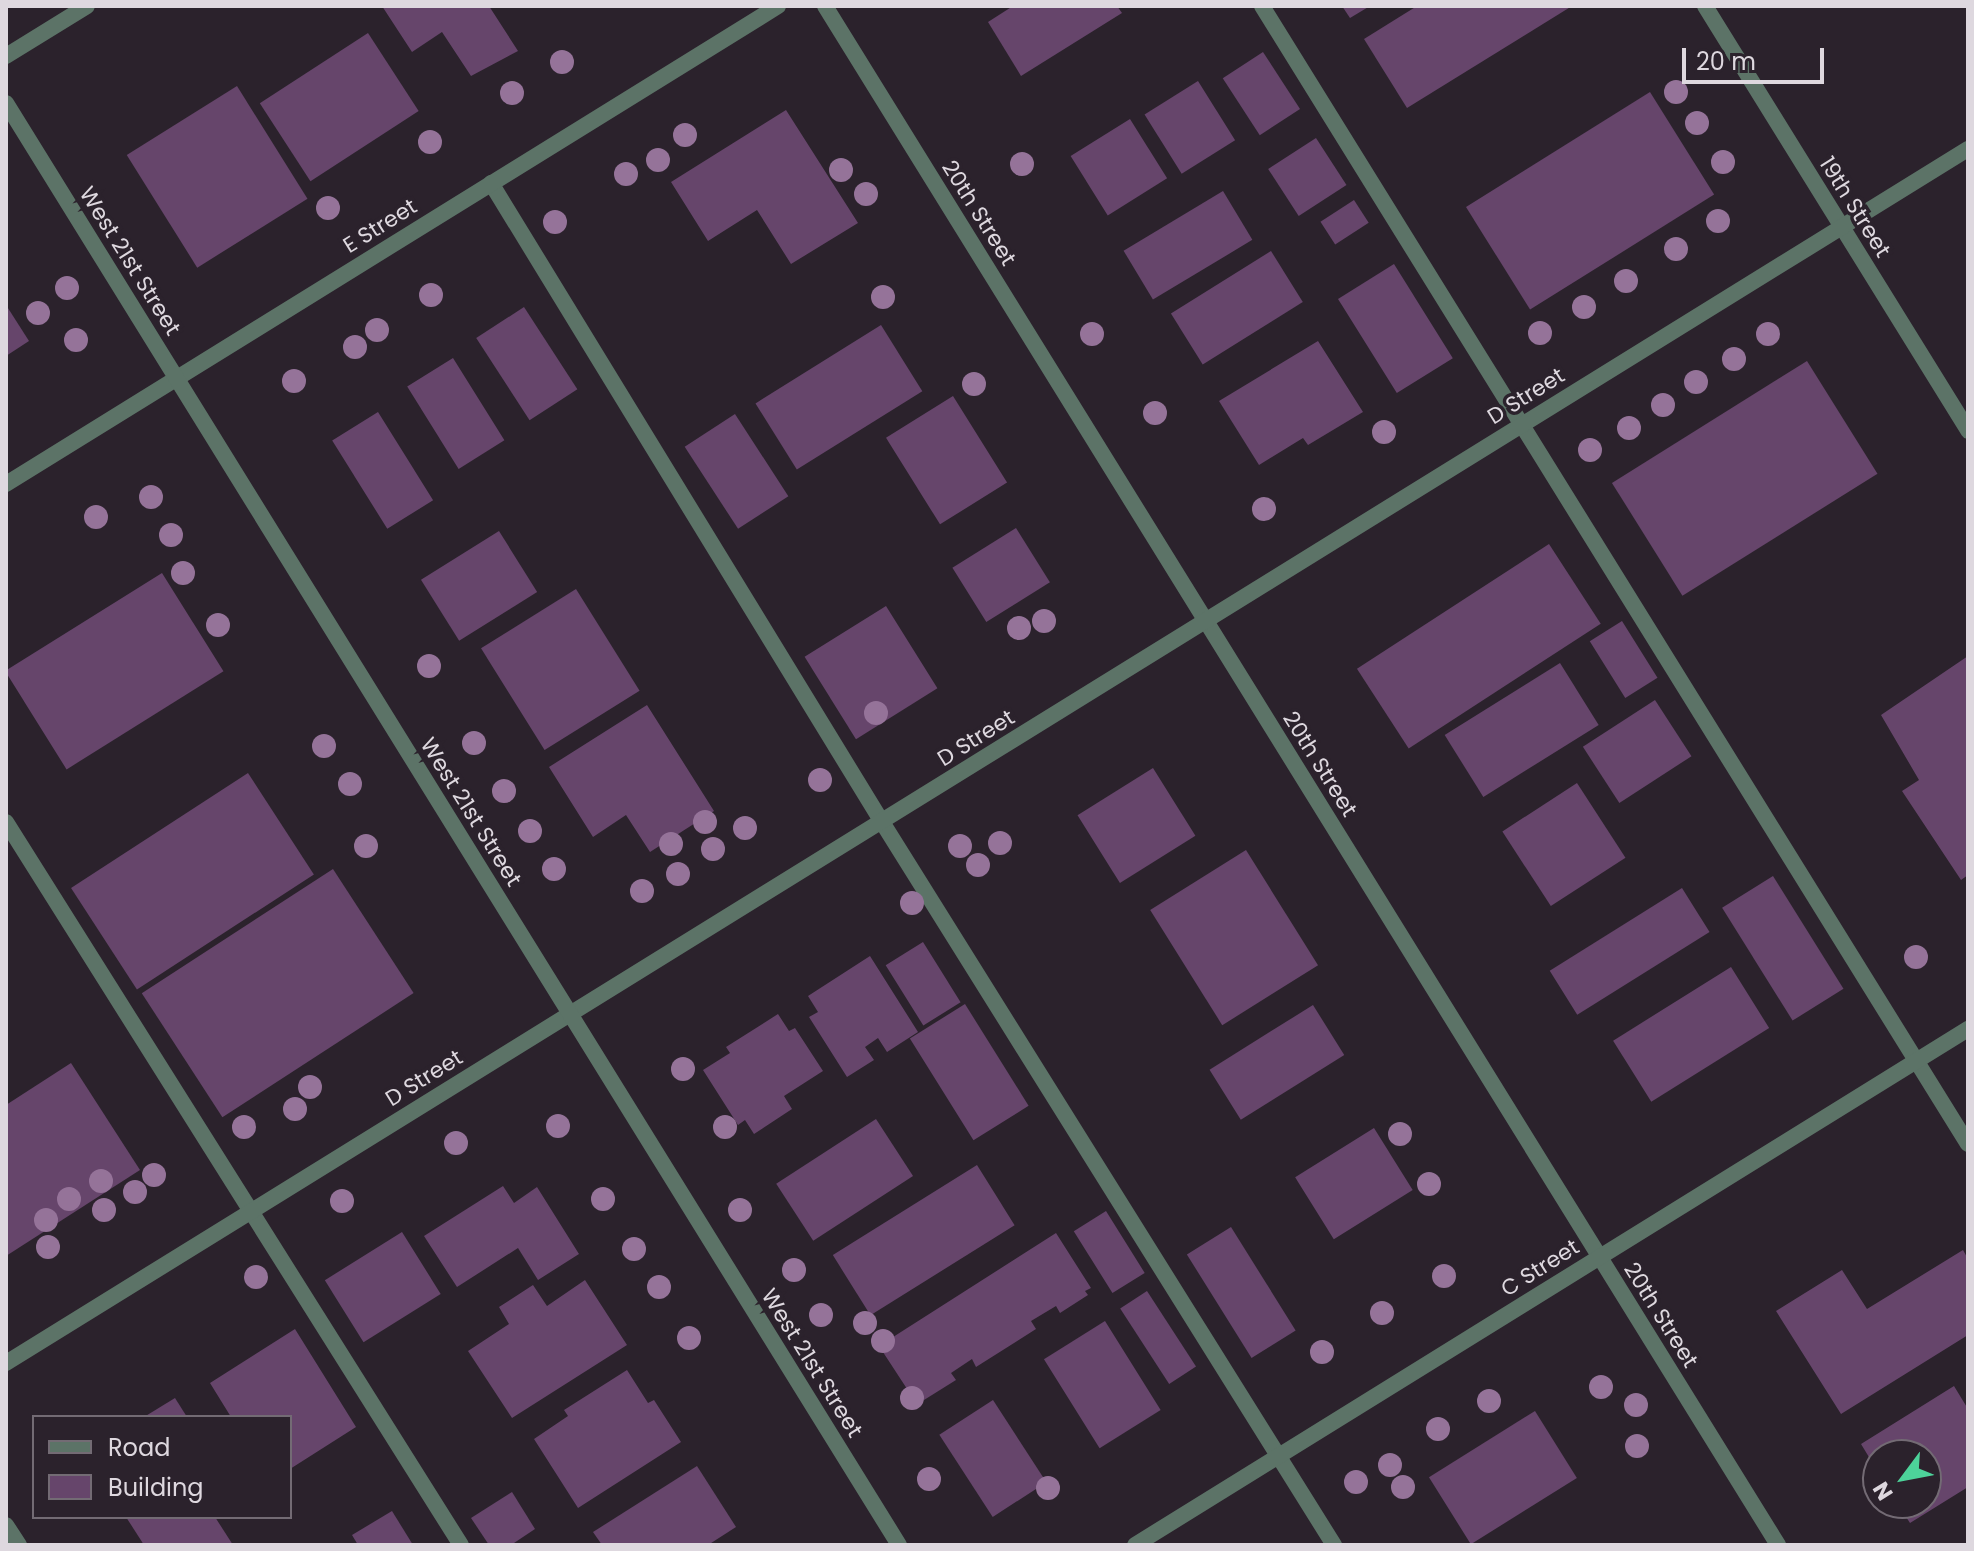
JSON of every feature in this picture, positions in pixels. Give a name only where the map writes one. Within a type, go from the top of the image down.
[{"type":"street","points":[[6,56],[87,6]]},
{"type":"street","name":"E Street","points":[[6,484],[778,6]]},
{"type":"street","name":"20th Street","points":[[825,6],[1778,1545]]},
{"type":"street","points":[[1262,6],[1968,1144]]},
{"type":"street","name":"19th Street","points":[[1705,6],[1968,431]]},
{"type":"street","name":"West 21st Street","points":[[6,103],[899,1545]]},
{"type":"street","name":"D Street","points":[[6,1363],[1968,149]]},
{"type":"street","points":[[491,183],[882,822],[1334,1545]]},
{"type":"street","points":[[6,822],[461,1545]]},
{"type":"street","name":"C Street","points":[[1135,1545],[1968,1029]]},
{"type":"street","points":[[6,1525],[19,1545]]},
{"type":"building","points":[[382,6],[489,6],[518,51],[471,76],[442,32],[412,52]]},
{"type":"building","points":[[1013,6],[1117,6],[1122,13],[1021,76],[988,22]]},
{"type":"building","points":[[1342,6],[1370,6],[1350,18]]},
{"type":"building","points":[[1417,6],[1572,6],[1407,108],[1364,39]]},
{"type":"building","points":[[368,33],[419,111],[310,181],[260,103]]},
{"type":"building","points":[[1263,52],[1300,109],[1260,135],[1223,78]]},
{"type":"building","points":[[1198,81],[1235,140],[1182,174],[1145,114]]},
{"type":"building","points":[[237,86],[307,199],[197,268],[127,155]]},
{"type":"building","points":[[1650,92],[1714,195],[1530,310],[1466,207]]},
{"type":"building","points":[[786,110],[858,223],[791,264],[757,210],[708,241],[671,182]]},
{"type":"building","points":[[1130,119],[1167,178],[1108,215],[1071,156]]},
{"type":"building","points":[[1316,138],[1346,185],[1299,216],[1268,169]]},
{"type":"building","points":[[1223,191],[1252,240],[1153,300],[1124,251]]},
{"type":"building","points":[[1354,200],[1369,223],[1335,244],[1320,222]]},
{"type":"building","points":[[1271,251],[1303,302],[1203,364],[1171,314]]},
{"type":"building","points":[[1394,264],[1453,358],[1397,393],[1338,299]]},
{"type":"building","points":[[6,305],[29,341],[6,356]]},
{"type":"building","points":[[524,307],[577,389],[530,420],[476,338]]},
{"type":"building","points":[[881,325],[922,391],[797,470],[755,403]]},
{"type":"building","points":[[1318,341],[1363,412],[1308,445],[1303,438],[1259,465],[1219,401]]},
{"type":"building","points":[[453,358],[504,440],[459,469],[407,387]]},
{"type":"building","points":[[1807,361],[1877,474],[1682,596],[1612,483]]},
{"type":"building","points":[[953,396],[1007,483],[940,524],[886,438]]},
{"type":"building","points":[[378,412],[433,500],[387,529],[332,441]]},
{"type":"building","points":[[735,414],[788,496],[738,529],[685,447]]},
{"type":"building","points":[[1016,528],[1050,582],[986,622],[952,568]]},
{"type":"building","points":[[499,531],[537,592],[459,641],[421,580]]},
{"type":"building","points":[[1549,544],[1601,624],[1409,748],[1357,669]]},
{"type":"building","points":[[162,573],[223,671],[67,769],[6,670]]},
{"type":"building","points":[[576,589],[640,691],[545,750],[481,648]]},
{"type":"building","points":[[886,606],[937,688],[856,739],[805,657]]},
{"type":"building","points":[[1622,621],[1658,678],[1625,698],[1590,641]]},
{"type":"building","points":[[1968,656],[1968,875],[1961,880],[1902,791],[1919,780],[1881,715]]},
{"type":"building","points":[[1560,663],[1599,725],[1483,797],[1445,735]]},
{"type":"building","points":[[1655,700],[1691,756],[1619,803],[1583,747]]},
{"type":"building","points":[[647,705],[714,811],[650,852],[626,815],[593,837],[549,767]]},
{"type":"building","points":[[1153,768],[1195,836],[1120,883],[1078,815]]},
{"type":"building","points":[[248,773],[314,874],[137,989],[71,888]]},
{"type":"building","points":[[1577,783],[1625,858],[1551,906],[1502,831]]},
{"type":"building","points":[[1246,850],[1318,965],[1222,1025],[1150,910]]},
{"type":"building","points":[[333,869],[414,993],[222,1117],[142,993]]},
{"type":"building","points":[[1773,876],[1843,989],[1793,1021],[1722,908]]},
{"type":"building","points":[[1682,888],[1710,932],[1577,1015],[1550,971]]},
{"type":"building","points":[[923,942],[961,1002],[923,1026],[886,965]]},
{"type":"building","points":[[870,956],[918,1032],[887,1052],[878,1038],[865,1047],[874,1060],[847,1077],[809,1017],[818,1012],[808,996]]},
{"type":"building","points":[[1731,967],[1769,1028],[1651,1102],[1613,1041]]},
{"type":"building","points":[[965,1004],[1029,1106],[973,1140],[910,1038]]},
{"type":"building","points":[[1313,1005],[1344,1055],[1241,1120],[1210,1070]]},
{"type":"building","points":[[778,1014],[789,1031],[795,1028],[823,1071],[784,1096],[792,1109],[754,1134],[745,1120],[738,1125],[703,1070],[730,1053],[726,1047]]},
{"type":"building","points":[[71,1063],[140,1170],[6,1256],[6,1105]]},
{"type":"building","points":[[876,1119],[913,1176],[813,1241],[776,1184]]},
{"type":"building","points":[[1374,1128],[1413,1190],[1334,1239],[1295,1177]]},
{"type":"building","points":[[977,1165],[1015,1225],[870,1315],[833,1255]]},
{"type":"building","points":[[503,1186],[514,1203],[537,1187],[579,1254],[538,1280],[518,1248],[457,1287],[424,1236]]},
{"type":"building","points":[[1106,1211],[1145,1273],[1112,1293],[1074,1231]]},
{"type":"building","points":[[1231,1227],[1296,1330],[1252,1358],[1187,1255]]},
{"type":"building","points":[[402,1232],[441,1294],[364,1342],[325,1280]]},
{"type":"building","points":[[1056,1233],[1091,1288],[1085,1291],[1088,1295],[1060,1313],[1056,1306],[1031,1321],[1036,1329],[976,1367],[972,1359],[951,1373],[956,1380],[924,1400],[918,1390],[911,1395],[879,1346]]},
{"type":"building","points":[[1963,1250],[1968,1259],[1968,1335],[1841,1414],[1776,1311],[1842,1270],[1867,1309]]},
{"type":"building","points":[[585,1280],[627,1345],[512,1418],[468,1351],[509,1324],[499,1307],[533,1285],[547,1306]]},
{"type":"building","points":[[1147,1291],[1196,1366],[1169,1384],[1120,1308]]},
{"type":"building","points":[[1105,1321],[1161,1410],[1100,1448],[1044,1359]]},
{"type":"building","points":[[295,1329],[356,1427],[292,1468],[292,1415],[230,1415],[210,1383]]},
{"type":"building","points":[[627,1370],[648,1403],[654,1400],[681,1442],[578,1508],[534,1439],[568,1416],[564,1410]]},
{"type":"building","points":[[1954,1386],[1968,1409],[1968,1487],[1942,1503],[1942,1439],[1869,1439]]},
{"type":"building","points":[[175,1398],[186,1415],[147,1415]]},
{"type":"building","points":[[993,1400],[1046,1482],[993,1517],[939,1435]]},
{"type":"building","points":[[1535,1411],[1577,1478],[1471,1544],[1429,1477]]},
{"type":"building","points":[[697,1466],[736,1527],[708,1545],[602,1545],[593,1532]]},
{"type":"building","points":[[512,1492],[535,1529],[511,1545],[489,1545],[471,1518]]},
{"type":"building","points":[[392,1511],[413,1545],[358,1545],[352,1535]]},
{"type":"building","points":[[127,1519],[216,1519],[233,1545],[144,1545]]}]
